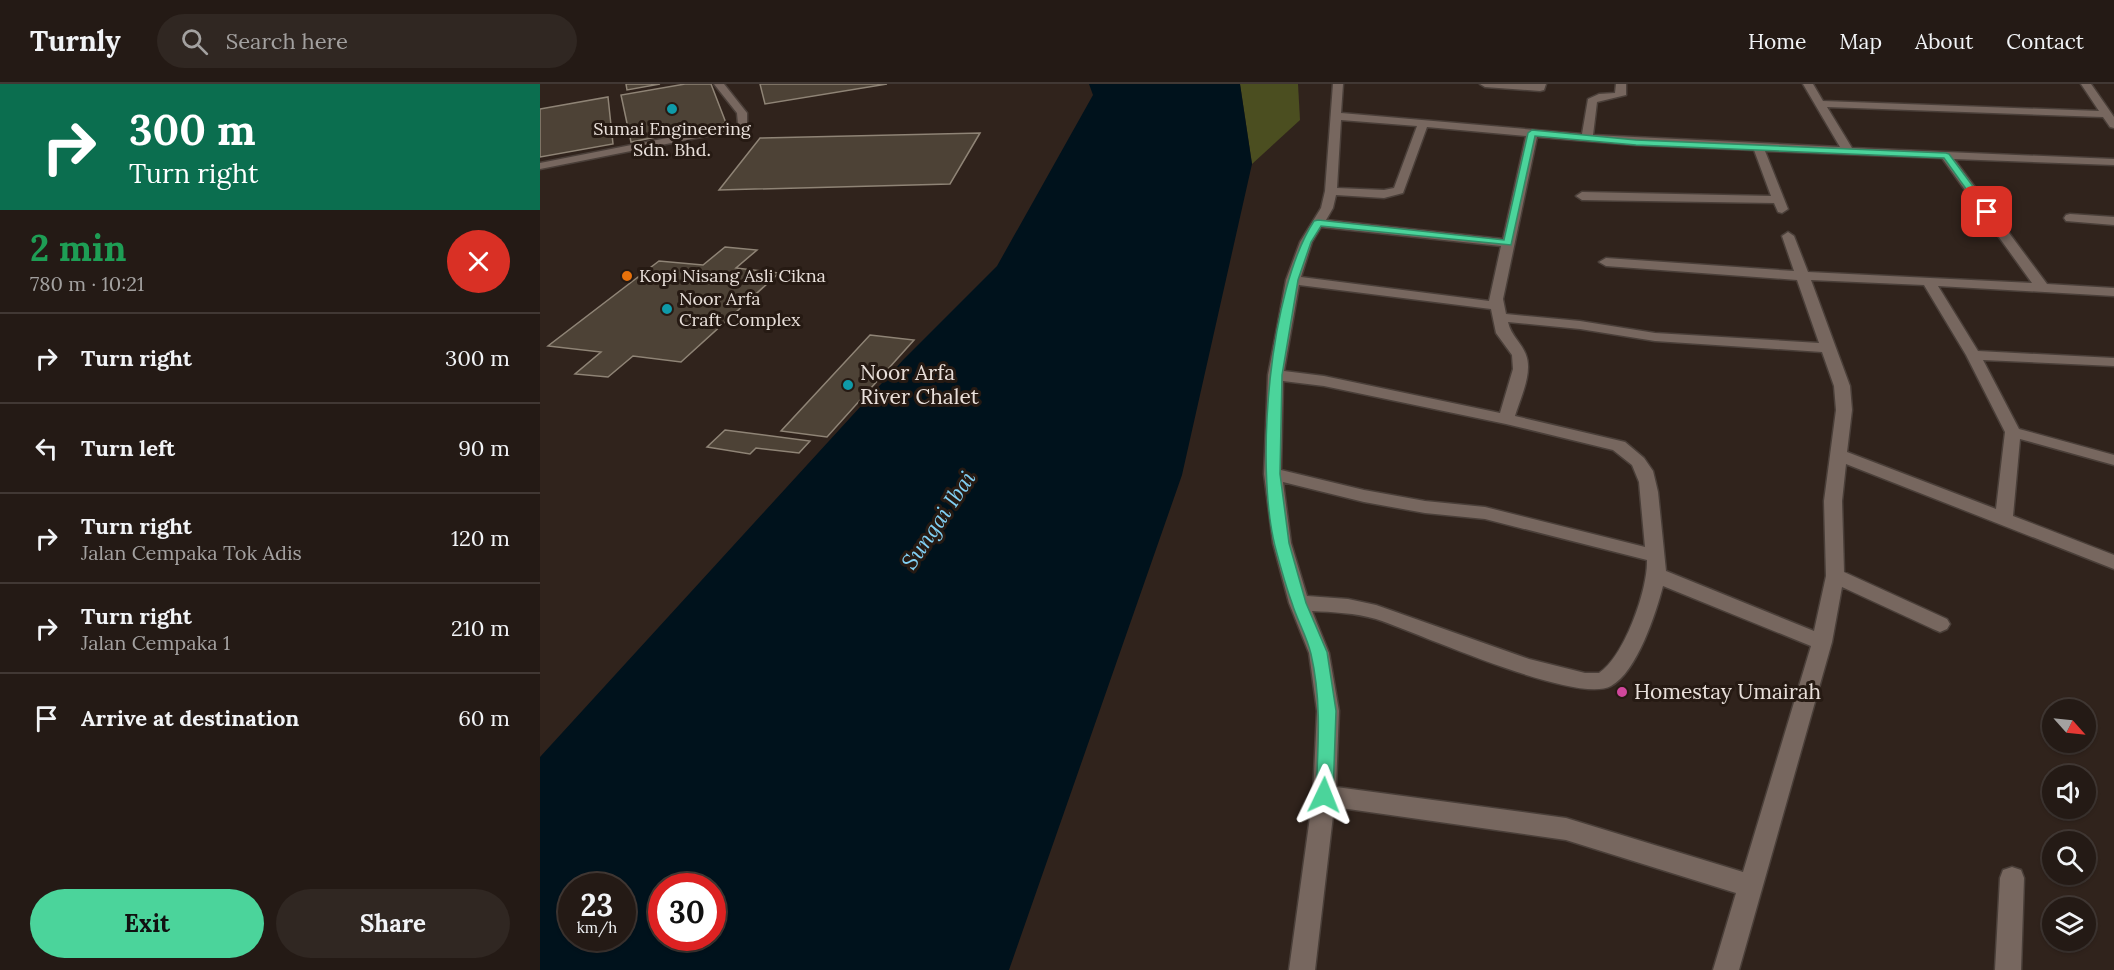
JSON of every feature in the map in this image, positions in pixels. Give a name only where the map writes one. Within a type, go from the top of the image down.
[{"type":"street","points":[[540,166],[742,126],[742,113],[719,84]]},
{"type":"street","points":[[1302,970],[1324,795],[1328,711],[1319,652],[1299,603],[1282,543],[1273,474],[1276,375],[1293,280],[1306,242],[1323,215],[1331,191],[1338,84]]},
{"type":"street","points":[[1485,84],[1541,86]]},
{"type":"street","points":[[1587,138],[1592,101],[1599,97],[1619,95],[1622,93],[1621,84]]},
{"type":"street","points":[[1808,84],[1848,151]]},
{"type":"street","points":[[2086,84],[2114,125]]},
{"type":"street","points":[[1820,104],[2106,114]]},
{"type":"street","points":[[1337,116],[1587,138],[2114,162]]},
{"type":"street","points":[[1331,191],[1384,194],[1399,190],[1424,122]]},
{"type":"street","points":[[1506,419],[1521,369],[1519,355],[1503,333],[1496,299],[1532,133]]},
{"type":"street","points":[[1582,196],[1637,198],[1728,196],[1781,206],[1758,147]]},
{"type":"street","points":[[1946,156],[2042,287]]},
{"type":"street","points":[[1323,215],[1510,236]]},
{"type":"street","points":[[2070,218],[2114,221]]},
{"type":"street","points":[[1726,970],[1822,642],[1835,576],[1833,501],[1844,410],[1842,386],[1788,236]]},
{"type":"street","points":[[1606,262],[1802,276],[2114,292]]},
{"type":"street","points":[[1293,280],[1655,337],[1829,348]]},
{"type":"street","points":[[1928,281],[1973,356],[2013,432],[2004,520]]},
{"type":"street","points":[[1973,356],[2114,362]]},
{"type":"street","points":[[1276,375],[1324,381],[1506,419],[1619,446],[1632,453],[1641,463],[1647,478],[1655,566],[1652,593],[1623,662],[1613,676],[1601,681],[1586,681],[1552,673],[1374,611],[1299,603]]},
{"type":"street","points":[[2013,432],[2114,460]]},
{"type":"street","points":[[1837,454],[2114,562]]},
{"type":"street","points":[[1273,474],[1364,496],[1425,507],[1485,513],[1655,566],[1822,642]]},
{"type":"street","points":[[1835,576],[1940,624]]},
{"type":"street","points":[[1324,795],[1566,830],[1751,886]]},
{"type":"street","points":[[2008,970],[2012,878]]},
{"type":"green space","points":[[1240,84],[1298,84],[1300,120],[1252,164]]},
{"type":"water","name":"Sungai Ibai","points":[[1089,84],[1240,84],[1252,164],[1182,475],[1009,970],[540,970],[540,757],[903,360],[997,266],[1093,95]]},
{"type":"building","points":[[626,84],[660,84],[627,90]]},
{"type":"building","name":"Sumai Engineering Sdn. Bhd.","points":[[685,84],[711,84],[726,123],[631,142],[621,95]]},
{"type":"building","points":[[760,84],[887,84],[765,104]]},
{"type":"building","points":[[608,97],[613,144],[540,157],[540,109]]},
{"type":"building","points":[[980,133],[950,184],[719,190],[760,138]]},
{"type":"building","name":"Noor Arfa Craft Complex","points":[[725,247],[757,250],[736,268],[779,273],[681,362],[633,356],[608,377],[575,374],[601,352],[548,346],[659,261],[703,265]]},
{"type":"building","name":"Noor Arfa River Chalet","points":[[870,335],[914,340],[827,437],[781,431]]},
{"type":"building","points":[[725,430],[810,441],[799,453],[756,448],[750,454],[707,447]]},
{"type":"place","name":"Sumai Engineering Sdn. Bhd.","points":[[672,109]]},
{"type":"place","name":"Kopi Nisang Asli Cikna","points":[[627,276]]},
{"type":"place","name":"Noor Arfa Craft Complex","points":[[667,309]]},
{"type":"place","name":"Noor Arfa River Chalet","points":[[848,385]]},
{"type":"place","name":"Homestay Umairah","points":[[1622,692]]},
{"type":"route","points":[[1324,795],[1328,711],[1319,652],[1299,603],[1282,543],[1273,474],[1276,375],[1289,299],[1306,242],[1318,223],[1508,243],[1532,133],[1636,142],[1946,156],[1987,212]]}]
